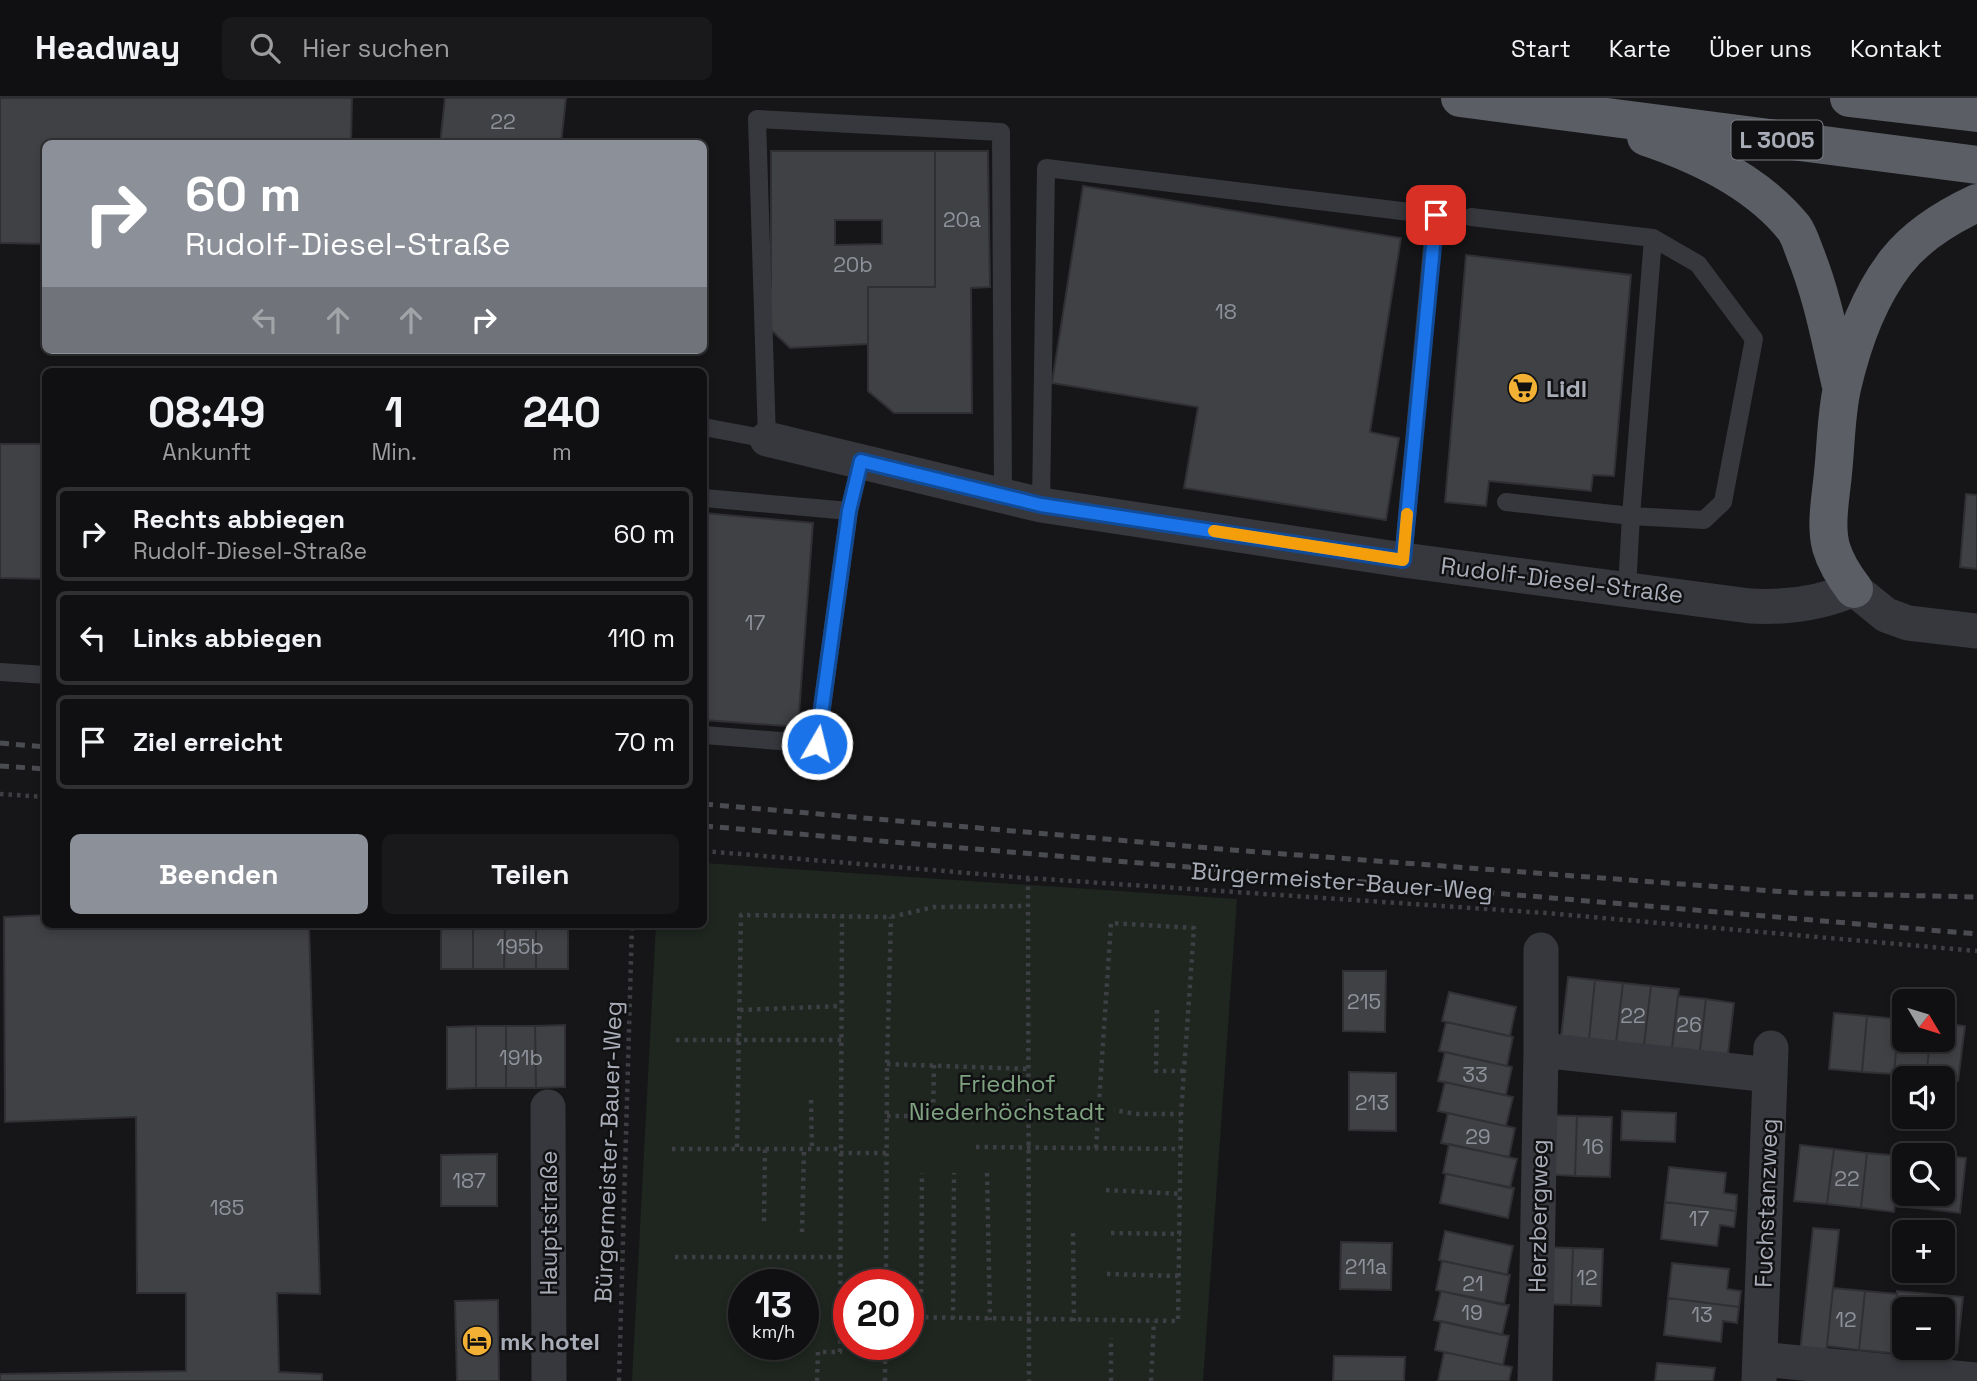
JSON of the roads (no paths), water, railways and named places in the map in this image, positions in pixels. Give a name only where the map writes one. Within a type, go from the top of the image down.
[{"type":"highway","name":"L 3005","points":[[1460,98],[1977,165]]},
{"type":"highway","name":"L 3005","points":[[1849,98],[1977,113]]},
{"type":"highway","points":[[1577,114],[1676,147],[1729,173],[1765,199],[1796,230],[1820,289],[1841,390]]},
{"type":"highway","points":[[1854,589],[1838,566],[1830,545],[1830,512],[1841,390],[1857,335],[1872,298],[1896,261],[1918,239],[1954,214],[1977,203]]},
{"type":"street","name":"Rudolf-Diesel-Straße","points":[[766,439],[1041,505],[1403,560],[1779,608],[1832,599],[1854,589]]},
{"type":"street","points":[[1854,589],[1886,615],[1908,623],[1977,631]]},
{"type":"street","name":"Herzbergweg","points":[[1535,1381],[1541,950]]},
{"type":"street","name":"Fuchstanzweg","points":[[1541,1050],[1771,1061],[1760,1370],[1977,1380]]},
{"type":"street","name":"Hauptstraße","points":[[548,1107],[550,1381]]},
{"type":"lane","points":[[707,428],[766,439],[757,119],[1001,132],[1003,495]]},
{"type":"lane","points":[[1041,505],[1046,168],[1436,215],[1403,560]]},
{"type":"lane","points":[[1471,217],[1653,238],[1698,264],[1754,339],[1723,502],[1704,520],[1631,516],[1506,502]]},
{"type":"lane","points":[[1628,588],[1631,516],[1653,238]]},
{"type":"lane","points":[[707,735],[817,744],[849,511],[861,461]]},
{"type":"lane","points":[[707,498],[849,511]]},
{"type":"lane","points":[[0,672],[42,675]]},
{"type":"railway","points":[[0,743],[42,747]]},
{"type":"railway","points":[[0,766],[42,769]]},
{"type":"railway","points":[[707,804],[1232,850],[1800,893],[1977,897]]},
{"type":"railway","points":[[707,826],[1977,934]]},
{"type":"place","name":"Lidl","points":[[1523,388]]},
{"type":"place","name":"mk hotel","points":[[477,1341]]},
{"type":"park label","name":"Friedhof Niederhöchstadt","points":[[1007,1097]]}]
